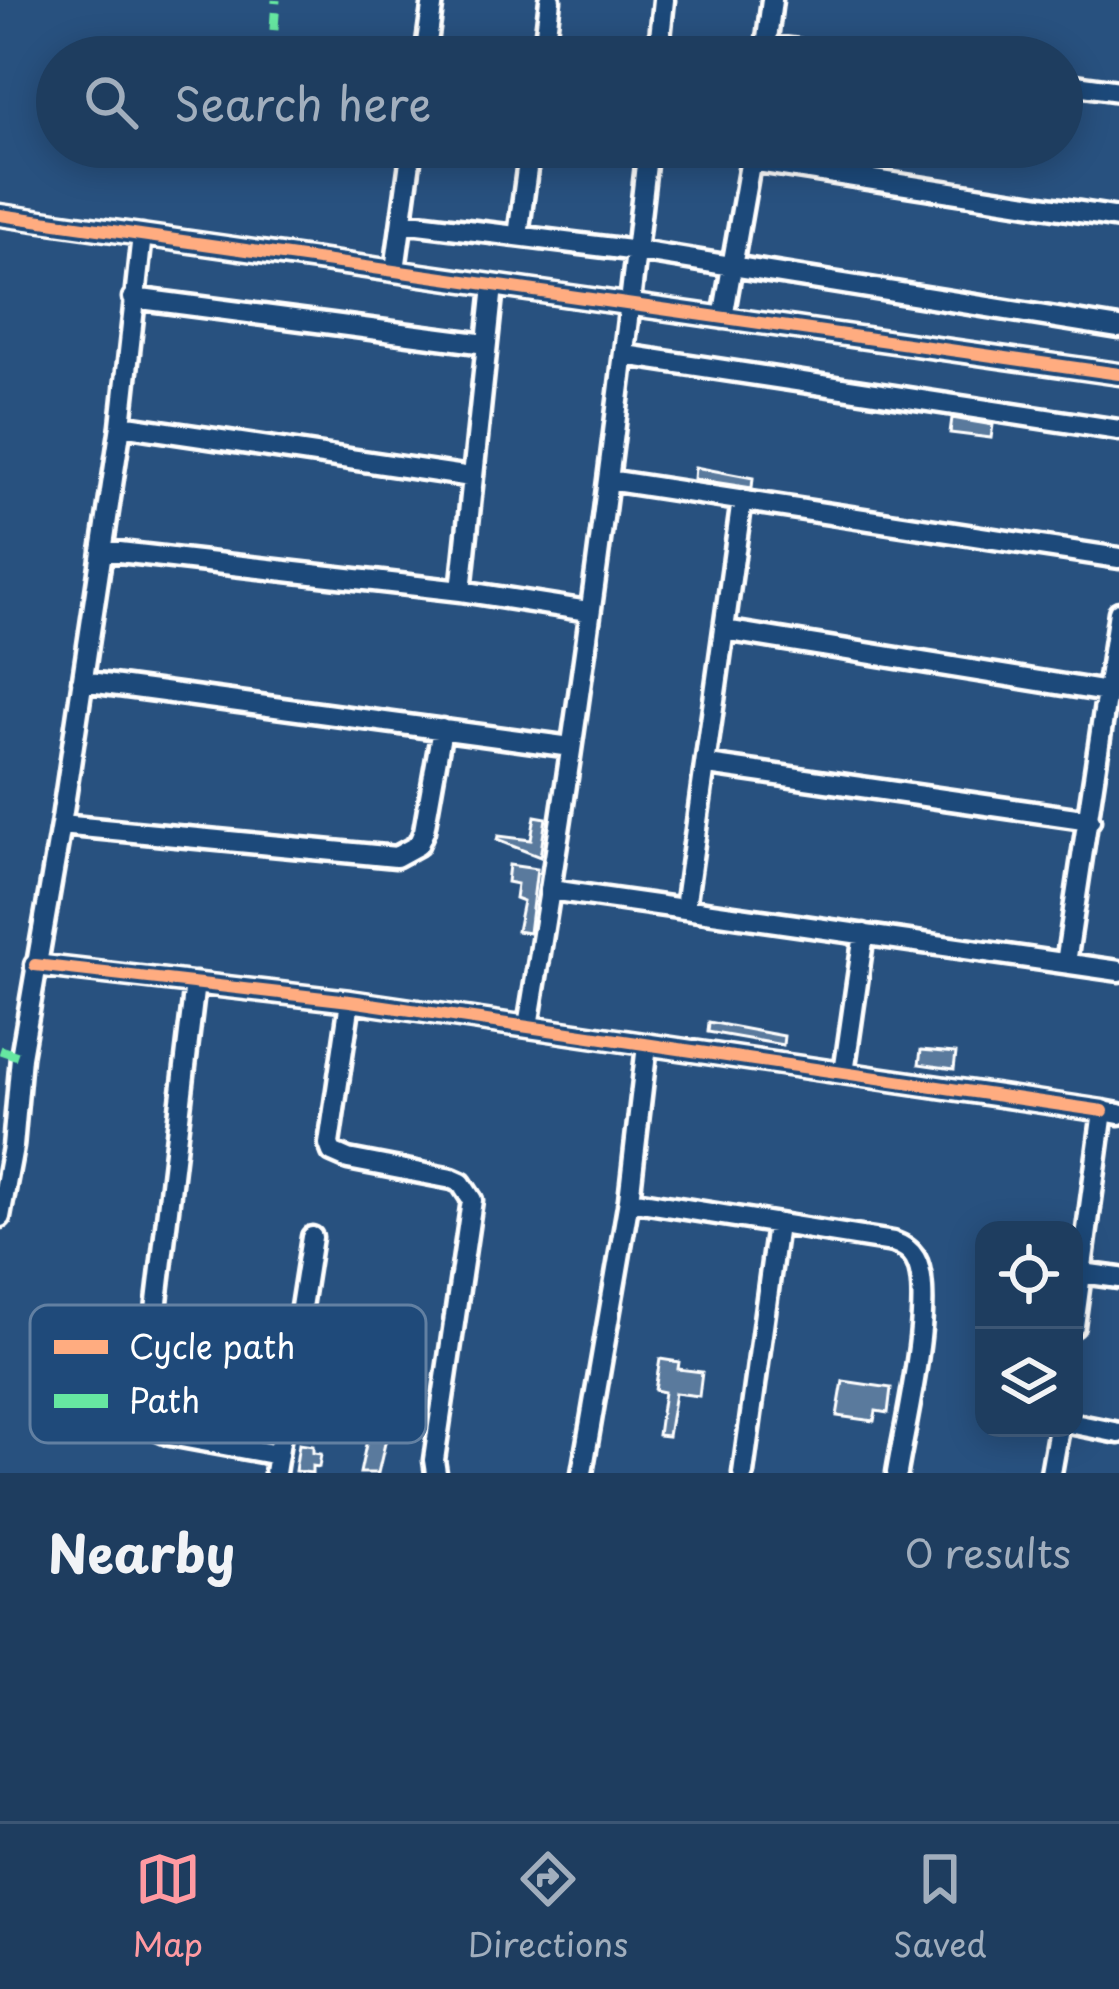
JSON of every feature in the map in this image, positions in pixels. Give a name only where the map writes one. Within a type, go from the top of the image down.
[{"type":"street","points":[[428,36],[433,0]]},
{"type":"street","points":[[546,36],[550,0]]},
{"type":"street","points":[[660,36],[664,0]]},
{"type":"street","points":[[767,36],[772,0]]},
{"type":"street","points":[[1083,86],[1119,91]]},
{"type":"street","points":[[395,270],[409,168]]},
{"type":"street","points":[[518,236],[527,168]]},
{"type":"street","points":[[528,1026],[608,480],[646,168]]},
{"type":"street","points":[[723,318],[749,168]]},
{"type":"street","points":[[832,168],[1119,218]]},
{"type":"street","points":[[0,215],[1119,374]]},
{"type":"street","points":[[402,222],[638,251],[1119,328]]},
{"type":"street","points":[[0,1216],[121,425],[142,235]]},
{"type":"street","points":[[461,591],[493,286]]},
{"type":"street","points":[[133,298],[486,344]]},
{"type":"street","points":[[625,356],[1119,430]]},
{"type":"street","points":[[121,425],[471,477]]},
{"type":"street","points":[[608,480],[1119,559]]},
{"type":"street","points":[[685,908],[742,500]]},
{"type":"street","points":[[102,550],[461,591],[588,611]]},
{"type":"street","points":[[1066,963],[1119,612]]},
{"type":"street","points":[[724,630],[1107,692]]},
{"type":"street","points":[[82,681],[571,747]]},
{"type":"street","points":[[62,825],[396,856],[418,845],[424,831],[442,729]]},
{"type":"street","points":[[708,765],[1090,820]]},
{"type":"street","points":[[550,890],[1119,971]]},
{"type":"street","points":[[844,1073],[864,934]]},
{"type":"street","points":[[35,965],[350,1001],[1111,1112],[1083,1267]]},
{"type":"street","points":[[157,1305],[195,983]]},
{"type":"street","points":[[350,1001],[329,1144],[332,1152],[452,1179],[461,1183],[472,1200],[434,1460],[436,1473]]},
{"type":"street","points":[[582,1473],[629,1200],[646,1045]]},
{"type":"street","points":[[629,1200],[893,1242],[915,1256],[922,1318],[897,1473]]},
{"type":"street","points":[[743,1473],[777,1225]]},
{"type":"street","points":[[301,1305],[312,1237]]},
{"type":"street","points":[[1083,1273],[1119,1278]]},
{"type":"street","points":[[1083,1426],[1119,1433]]},
{"type":"street","points":[[1051,1473],[1057,1437]]},
{"type":"street","points":[[199,1443],[276,1464]]},
{"type":"building","points":[[952,418],[993,425],[991,438],[950,433]]},
{"type":"building","points":[[695,467],[753,478],[752,488],[694,479]]},
{"type":"building","points":[[535,816],[546,818],[540,857],[497,840],[498,836],[531,840]]},
{"type":"building","points":[[509,865],[537,869],[529,933],[517,931],[523,901],[515,898],[517,884],[507,882]]},
{"type":"building","points":[[709,1022],[784,1036],[783,1045],[708,1032]]},
{"type":"building","points":[[921,1050],[956,1053],[954,1069],[919,1064]]},
{"type":"building","points":[[660,1359],[679,1362],[678,1369],[702,1372],[699,1396],[675,1393],[668,1436],[658,1435],[664,1392],[655,1390]]},
{"type":"building","points":[[843,1381],[891,1388],[888,1413],[876,1411],[874,1421],[837,1416]]},
{"type":"building","points":[[366,1443],[385,1443],[378,1473],[360,1473]]},
{"type":"building","points":[[299,1444],[313,1446],[313,1453],[321,1454],[319,1467],[312,1466],[312,1473],[295,1471]]},
{"type":"marked path","points":[[273,36],[276,0]]},
{"type":"marked path","points":[[0,1050],[21,1057]]},
{"type":"cycle path","points":[[0,215],[1119,374]]},
{"type":"cycle path","points":[[35,965],[350,1001],[1103,1111]]}]
